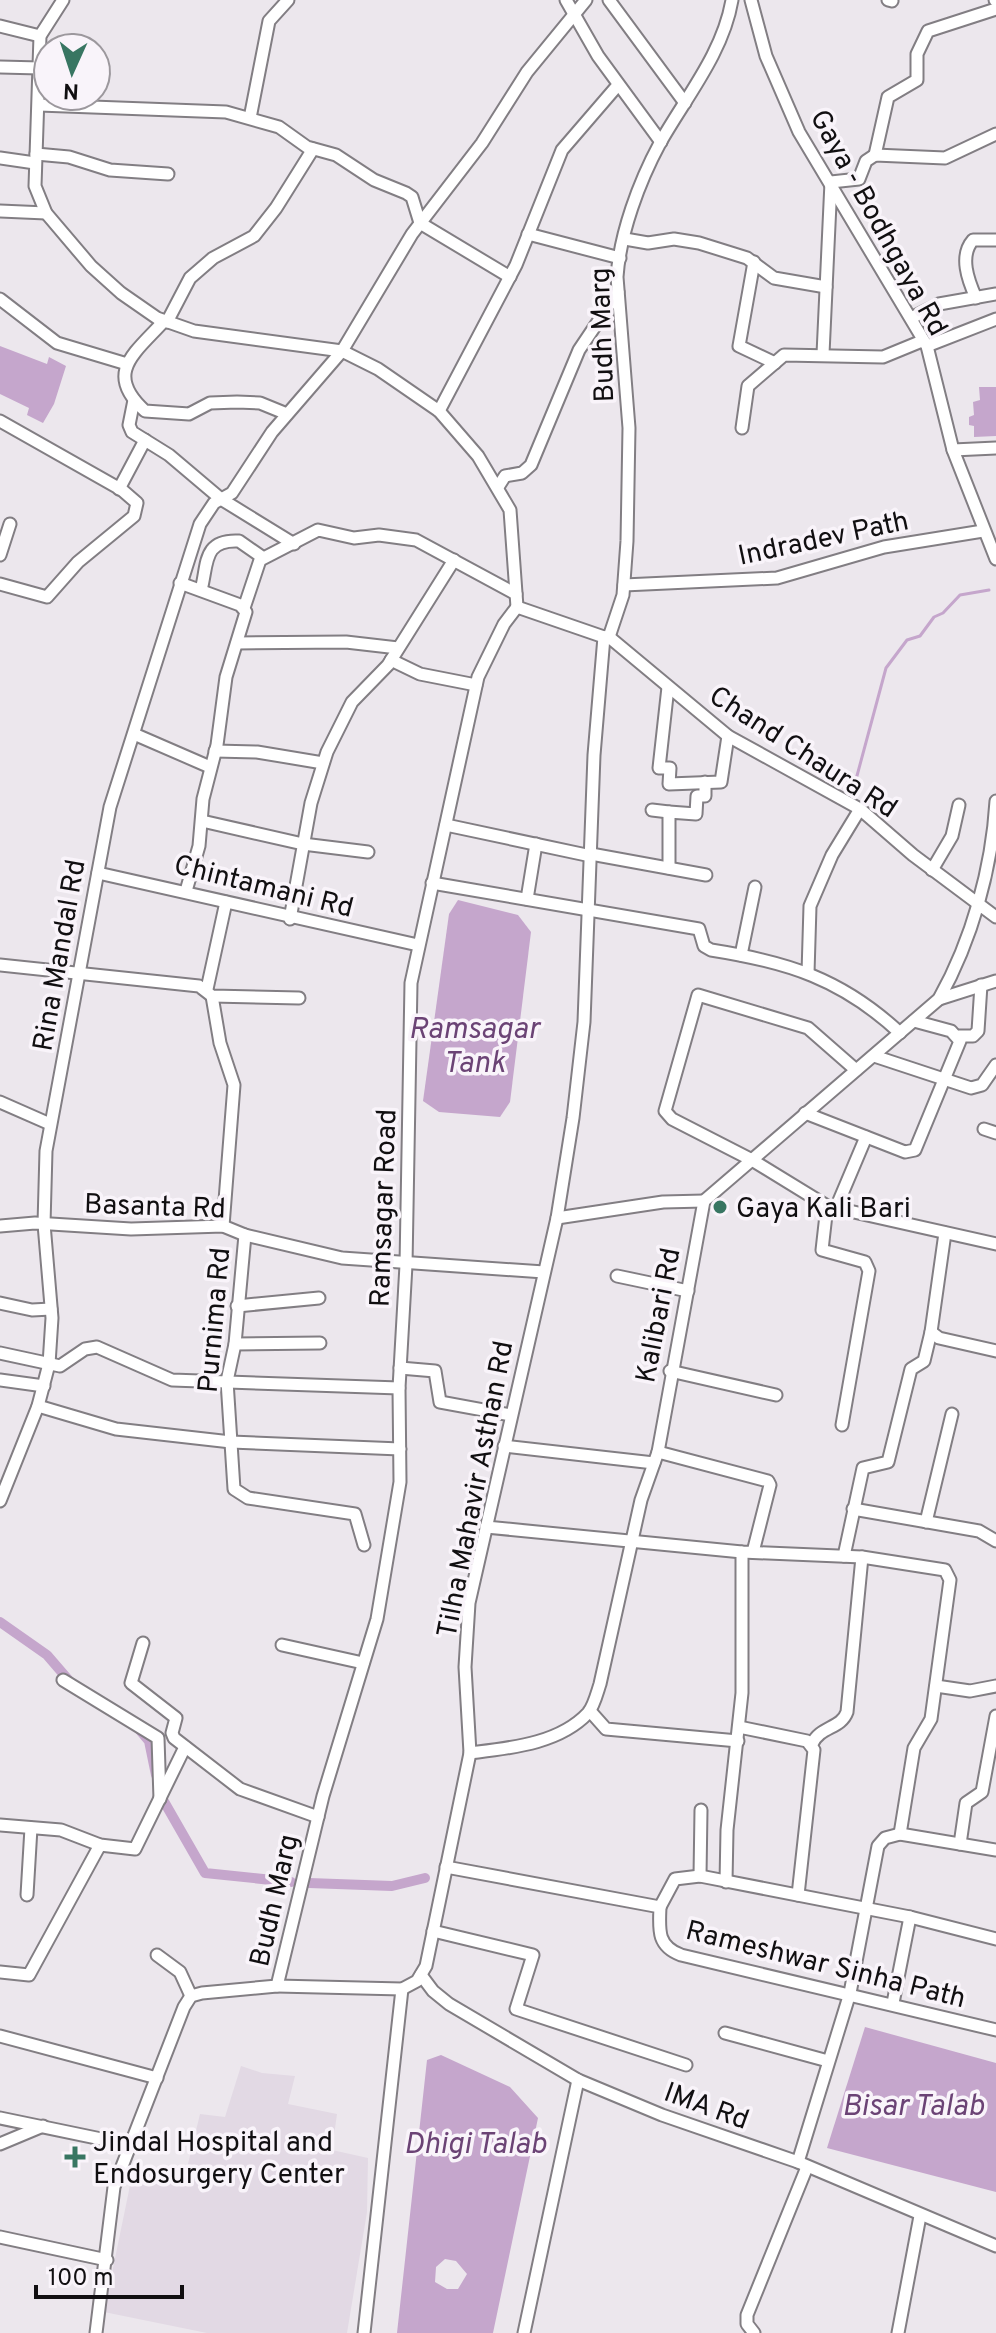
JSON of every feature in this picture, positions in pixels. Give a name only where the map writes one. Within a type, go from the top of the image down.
[{"type":"street","points":[[43,32],[63,0]]},
{"type":"street","points":[[250,118],[269,21],[288,0]]},
{"type":"street","points":[[566,0],[618,85],[661,142]]},
{"type":"street","name":"Rina Mandal Rd","points":[[0,1501],[38,1406],[49,1364],[51,1309],[44,1224],[50,1124],[114,790],[203,516],[232,493],[262,446],[342,351],[364,309],[420,223],[482,143],[527,72],[586,0]]},
{"type":"street","points":[[609,0],[685,103]]},
{"type":"street","name":"Budh Marg","points":[[590,909],[606,637],[624,585],[629,428],[618,292],[620,258],[643,179],[661,142],[713,56],[732,0]]},
{"type":"street","name":"Gaya - Bodhgaya Rd","points":[[751,0],[766,56],[794,120],[831,182],[852,225],[924,343],[953,450],[996,559]]},
{"type":"street","points":[[875,155],[888,97],[917,80],[918,48],[928,31],[996,9]]},
{"type":"street","points":[[0,26],[32,34]]},
{"type":"street","points":[[0,67],[32,68]]},
{"type":"street","points":[[439,411],[510,277],[562,150],[618,85]]},
{"type":"street","points":[[112,108],[214,111],[250,118],[286,130],[313,149],[336,155],[374,180],[406,193],[414,202],[420,223],[510,277]]},
{"type":"street","points":[[38,112],[36,195],[46,213],[101,275],[165,322],[227,336],[342,351],[378,369],[439,411],[470,445],[498,487],[512,521],[517,607],[606,637]]},
{"type":"street","points":[[823,354],[831,182],[859,179],[866,161],[875,155],[945,158],[996,134]]},
{"type":"street","points":[[287,414],[260,403],[237,402],[210,403],[189,414],[154,414],[134,400],[122,383],[127,364],[165,322],[190,278],[213,258],[254,236],[313,149]]},
{"type":"street","points":[[0,158],[69,157],[110,170],[168,174]]},
{"type":"street","points":[[0,211],[46,213]]},
{"type":"street","points":[[528,234],[620,258]]},
{"type":"street","points":[[625,239],[648,243],[684,239],[754,262],[774,278],[826,287]]},
{"type":"street","points":[[976,298],[967,272],[968,246],[973,240],[996,240]]},
{"type":"street","points":[[754,262],[739,346],[775,363]]},
{"type":"street","points":[[498,487],[505,476],[522,473],[531,465],[579,350],[593,324],[618,292]]},
{"type":"street","points":[[911,318],[933,306],[996,294]]},
{"type":"street","points":[[0,299],[57,343],[127,364]]},
{"type":"street","points":[[742,428],[745,391],[788,353],[883,357],[996,319]]},
{"type":"street","points":[[134,400],[130,429],[169,455],[221,499],[294,544]]},
{"type":"street","points":[[0,421],[119,489],[137,503],[134,516],[78,562],[51,594],[42,598],[0,584]]},
{"type":"street","points":[[119,489],[145,440]]},
{"type":"street","points":[[953,450],[996,448]]},
{"type":"street","points":[[0,555],[10,524]]},
{"type":"street","points":[[186,891],[198,854],[226,677],[246,616],[244,608],[251,581],[262,557],[318,530],[354,538],[379,535],[424,543],[516,594]]},
{"type":"street","name":"Indradev Path","points":[[624,585],[777,578],[884,547],[983,531]]},
{"type":"street","points":[[201,590],[207,555],[219,543],[239,541],[262,557]]},
{"type":"street","points":[[290,919],[303,844],[323,763],[352,702],[391,660],[454,560]]},
{"type":"street","points":[[180,583],[244,608]]},
{"type":"street","name":"Ramsagar Road","points":[[318,1817],[383,1594],[400,1482],[399,1388],[406,1265],[411,983],[476,685],[484,661],[517,607]]},
{"type":"street","name":"Chand Chaura Rd","points":[[606,637],[728,736],[860,809],[932,870],[977,902]]},
{"type":"street","points":[[237,643],[346,642],[398,648]]},
{"type":"street","points":[[391,660],[420,674],[476,685]]},
{"type":"street","points":[[668,687],[659,768],[670,768],[669,784],[721,782],[728,736]]},
{"type":"street","points":[[134,734],[210,767]]},
{"type":"street","points":[[215,751],[257,752],[323,763]]},
{"type":"street","points":[[652,810],[701,814],[697,796],[705,796],[705,782]]},
{"type":"street","points":[[704,1201],[939,999],[952,975],[977,902],[994,832],[996,801]]},
{"type":"street","points":[[932,870],[952,836],[959,805]]},
{"type":"street","points":[[808,973],[810,906],[832,855],[860,809]]},
{"type":"street","points":[[669,812],[669,868]]},
{"type":"street","points":[[202,821],[303,844],[368,852]]},
{"type":"street","points":[[446,825],[706,875]]},
{"type":"street","points":[[527,899],[536,844]]},
{"type":"street","name":"Chintamani Rd","points":[[98,873],[186,891],[290,919],[418,945]]},
{"type":"street","points":[[432,883],[694,928],[701,933],[707,948],[808,973],[861,999],[900,1033]]},
{"type":"street","points":[[741,955],[755,887]]},
{"type":"street","points":[[223,1226],[234,1085],[220,1043],[210,993],[226,902]]},
{"type":"street","points":[[977,902],[996,917]]},
{"type":"street","name":"Tilha Mahavir Asthan Rd","points":[[421,1975],[470,1753],[465,1635],[486,1527],[557,1218],[582,1036],[590,909]]},
{"type":"street","points":[[0,965],[81,972],[210,993],[299,998]]},
{"type":"street","points":[[939,999],[996,981]]},
{"type":"street","points":[[914,1021],[959,1036],[973,1036],[978,1031],[981,985]]},
{"type":"street","points":[[856,1070],[808,1028],[698,995],[665,1111],[672,1119],[752,1160],[832,1207],[996,1244]]},
{"type":"street","points":[[805,1113],[911,1153],[946,1079],[959,1036]]},
{"type":"street","points":[[874,1056],[977,1088],[996,1065]]},
{"type":"street","points":[[0,1102],[50,1124]]},
{"type":"street","points":[[842,1425],[869,1271],[865,1262],[822,1250],[832,1207],[866,1137]]},
{"type":"street","name":"Kalibari Rd","points":[[557,1218],[663,1202],[704,1201],[656,1458],[631,1542],[600,1684],[590,1711]]},
{"type":"street","name":"Basanta Rd","points":[[0,1226],[44,1224],[131,1229],[223,1226],[311,1253],[406,1265],[544,1272]]},
{"type":"street","points":[[844,1556],[863,1468],[888,1462],[911,1369],[924,1361],[945,1233]]},
{"type":"street","name":"Purnima Rd","points":[[245,1235],[235,1344],[227,1381],[237,1493],[355,1514],[361,1524],[364,1545]]},
{"type":"street","points":[[617,1276],[688,1291]]},
{"type":"street","points":[[237,1306],[319,1298]]},
{"type":"street","points":[[0,1303],[32,1310],[51,1309]]},
{"type":"street","points":[[931,1332],[939,1338],[996,1351]]},
{"type":"street","points":[[235,1344],[320,1343]]},
{"type":"street","points":[[0,1353],[60,1366],[85,1349],[97,1347],[123,1356],[166,1379],[399,1388]]},
{"type":"street","points":[[400,1368],[435,1371],[440,1402],[511,1415]]},
{"type":"street","points":[[670,1371],[776,1395]]},
{"type":"street","points":[[0,1380],[44,1386]]},
{"type":"street","points":[[38,1406],[99,1426],[231,1442],[400,1449]]},
{"type":"street","points":[[926,1522],[952,1414]]},
{"type":"street","points":[[504,1446],[656,1458],[768,1481],[770,1485],[748,1552],[739,1727],[727,1830],[726,1882]]},
{"type":"street","points":[[853,1509],[979,1531],[996,1541]]},
{"type":"street","points":[[486,1527],[748,1552],[862,1557],[937,1567],[949,1573],[936,1686],[928,1728],[914,1748],[900,1834]]},
{"type":"street","points":[[798,1895],[814,1759],[812,1744],[819,1732],[842,1721],[847,1712],[862,1557]]},
{"type":"street","points":[[143,1643],[132,1686],[176,1718],[172,1735],[240,1789],[318,1817]]},
{"type":"street","points":[[282,1645],[363,1663]]},
{"type":"street","points":[[63,1680],[158,1738],[160,1799]]},
{"type":"street","points":[[936,1686],[970,1691],[996,1686]]},
{"type":"street","points":[[470,1753],[504,1749],[564,1733],[590,1711],[606,1729],[738,1741]]},
{"type":"street","points":[[960,1844],[966,1803],[982,1792],[996,1716]]},
{"type":"street","points":[[739,1727],[812,1744]]},
{"type":"street","points":[[0,1825],[61,1830],[100,1845],[135,1849],[185,1747]]},
{"type":"street","points":[[700,1876],[701,1810]]},
{"type":"street","name":"Budh Marg","points":[[191,1996],[277,1986],[318,1817]]},
{"type":"street","points":[[27,1895],[31,1828]]},
{"type":"street","points":[[754,2333],[747,2324],[747,2315],[802,2165],[828,2061],[850,1993],[878,1846],[885,1838],[900,1834],[996,1850]]},
{"type":"street","points":[[0,1972],[29,1975],[100,1845]]},
{"type":"street","name":"Rameshwar Sinha Path","points":[[446,1867],[660,1907],[659,1934],[671,1951],[996,2030]]},
{"type":"street","points":[[660,1907],[675,1879],[700,1876],[910,1917],[996,1939]]},
{"type":"street","points":[[893,2003],[910,1917]]},
{"type":"street","points":[[433,1931],[533,1955],[516,2009],[686,2065]]},
{"type":"street","points":[[96,2333],[114,2187],[191,1996],[180,1972],[157,1955]]},
{"type":"street","points":[[277,1986],[402,1989],[421,1975]]},
{"type":"street","name":"IMA Rd","points":[[421,1975],[433,1991],[449,2004],[578,2080],[662,2115],[802,2165],[996,2246]]},
{"type":"street","points":[[364,2333],[402,1989]]},
{"type":"street","points":[[725,2033],[828,2061]]},
{"type":"street","points":[[0,2036],[157,2078]]},
{"type":"street","points":[[524,2333],[578,2080]]},
{"type":"street","points":[[0,2118],[130,2145]]},
{"type":"street","points":[[0,2144],[43,2126]]},
{"type":"street","points":[[898,2333],[920,2216]]},
{"type":"street","points":[[0,2237],[107,2260]]},
{"type":"shaded area","points":[[241,2066],[262,2073],[295,2076],[288,2104],[337,2114],[332,2150],[368,2158],[367,2212],[347,2333],[207,2333],[104,2312],[134,2166],[186,2172],[200,2114],[225,2117]]},
{"type":"water","points":[[0,346],[47,364],[49,357],[66,366],[54,404],[43,423],[27,415],[29,408],[0,394]]},
{"type":"water","points":[[979,387],[996,387],[996,436],[974,437],[974,426],[969,425],[969,417],[974,415],[973,402],[980,400]]},
{"type":"water","name":"Ramsagar Tank","points":[[458,900],[518,915],[531,932],[510,1102],[500,1117],[439,1112],[423,1101],[449,914]]},
{"type":"water","name":"Bisar Talab","points":[[865,2027],[996,2063],[996,2192],[827,2148]]},
{"type":"water","name":"Dhigi Talab","points":[[441,2055],[510,2087],[538,2118],[493,2333],[397,2333],[427,2060]],"holes":[[[445,2259],[456,2261],[467,2274],[458,2289],[447,2289],[435,2282],[436,2267]]]},
{"type":"waterway","points":[[851,798],[886,668],[907,640],[920,636],[934,617],[943,613],[960,595],[989,590]]},
{"type":"waterway","points":[[0,1622],[47,1655],[72,1684]]},
{"type":"waterway","points":[[138,1728],[149,1741],[156,1775]]},
{"type":"waterway","points":[[158,1791],[205,1873],[291,1882]]},
{"type":"waterway","points":[[309,1883],[392,1886],[425,1878]]},
{"type":"place","name":"Gaya Kali Bari","points":[[720,1207]]},
{"type":"place","name":"Jindal Hospital and Endosurgery Center","points":[[75,2157]]}]
